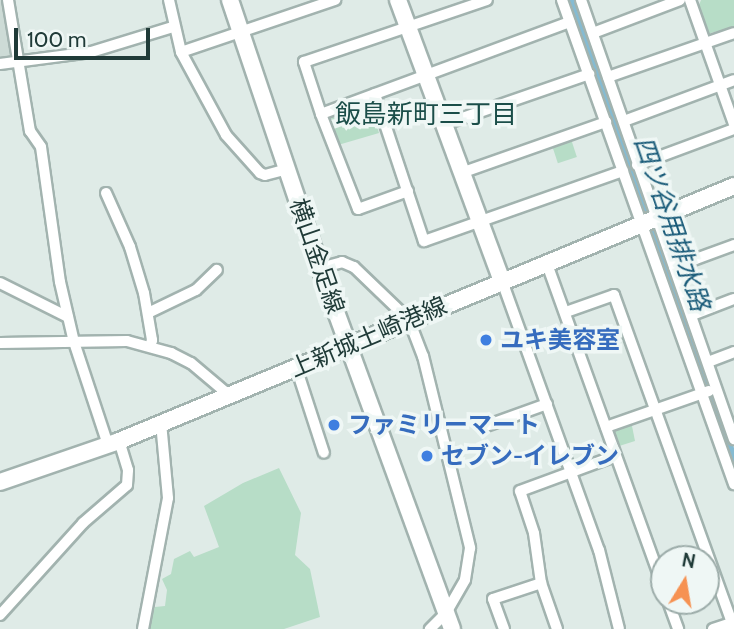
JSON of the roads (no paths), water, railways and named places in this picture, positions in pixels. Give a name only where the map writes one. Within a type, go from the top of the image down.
[{"type":"street","points":[[0,615],[83,523],[127,485],[128,470],[113,443],[74,342],[41,147],[30,131],[8,0]]},
{"type":"street","points":[[169,0],[173,27],[181,52],[226,135],[260,173],[265,175],[287,169]]},
{"type":"street","name":"横山金足線","points":[[230,0],[320,268],[452,629]]},
{"type":"street","points":[[181,52],[335,0]]},
{"type":"street","points":[[398,0],[599,550],[619,629]]},
{"type":"street","points":[[408,191],[358,209],[304,62],[487,0]]},
{"type":"street","points":[[562,0],[623,171],[674,267],[708,362],[708,391],[734,439]]},
{"type":"street","points":[[581,0],[638,164],[650,222],[708,391],[734,484]]},
{"type":"street","points":[[593,33],[680,0]]},
{"type":"street","points":[[638,164],[734,126],[690,0]]},
{"type":"street","points":[[321,114],[570,22]]},
{"type":"street","points":[[0,64],[91,52],[173,27]]},
{"type":"street","points":[[608,77],[734,33]]},
{"type":"street","points":[[442,125],[589,75]]},
{"type":"street","points":[[624,121],[734,80]]},
{"type":"street","points":[[375,94],[424,241],[623,171]]},
{"type":"street","points":[[461,173],[606,122]]},
{"type":"street","name":"上新城土崎港線","points":[[0,482],[113,443],[734,186]]},
{"type":"street","points":[[106,192],[130,247],[148,313],[152,340],[150,347]]},
{"type":"street","points":[[674,267],[734,245]]},
{"type":"street","points":[[320,268],[342,262],[349,264],[409,320],[423,356],[470,548],[465,580],[446,612],[430,629]]},
{"type":"street","points":[[547,264],[650,551]]},
{"type":"street","points":[[148,313],[196,290],[217,270]]},
{"type":"street","points":[[0,283],[68,317]]},
{"type":"street","points":[[566,312],[614,295],[733,625],[713,629]]},
{"type":"street","points":[[692,315],[734,299]]},
{"type":"street","points":[[0,343],[116,340],[150,347],[191,363],[229,395]]},
{"type":"street","points":[[708,362],[734,352]]},
{"type":"street","points":[[296,367],[324,453]]},
{"type":"street","points":[[606,427],[708,391]]},
{"type":"street","points":[[483,427],[547,404]]},
{"type":"street","points":[[143,629],[168,498],[161,422]]},
{"type":"street","points":[[557,629],[541,583],[534,533],[520,491],[615,456]]},
{"type":"street","points":[[504,629],[494,599],[541,583]]},
{"type":"water","name":"四ツ谷用排水路","points":[[569,0],[577,0],[734,448],[734,467]]},
{"type":"place","name":"ユキ美容室","points":[[486,340]]},
{"type":"place","name":"ファミリーマート","points":[[334,425]]},
{"type":"place","name":"セブン-イレブン","points":[[427,456]]},
{"type":"district","name":"飯島新町三丁目","points":[[426,115]]}]
